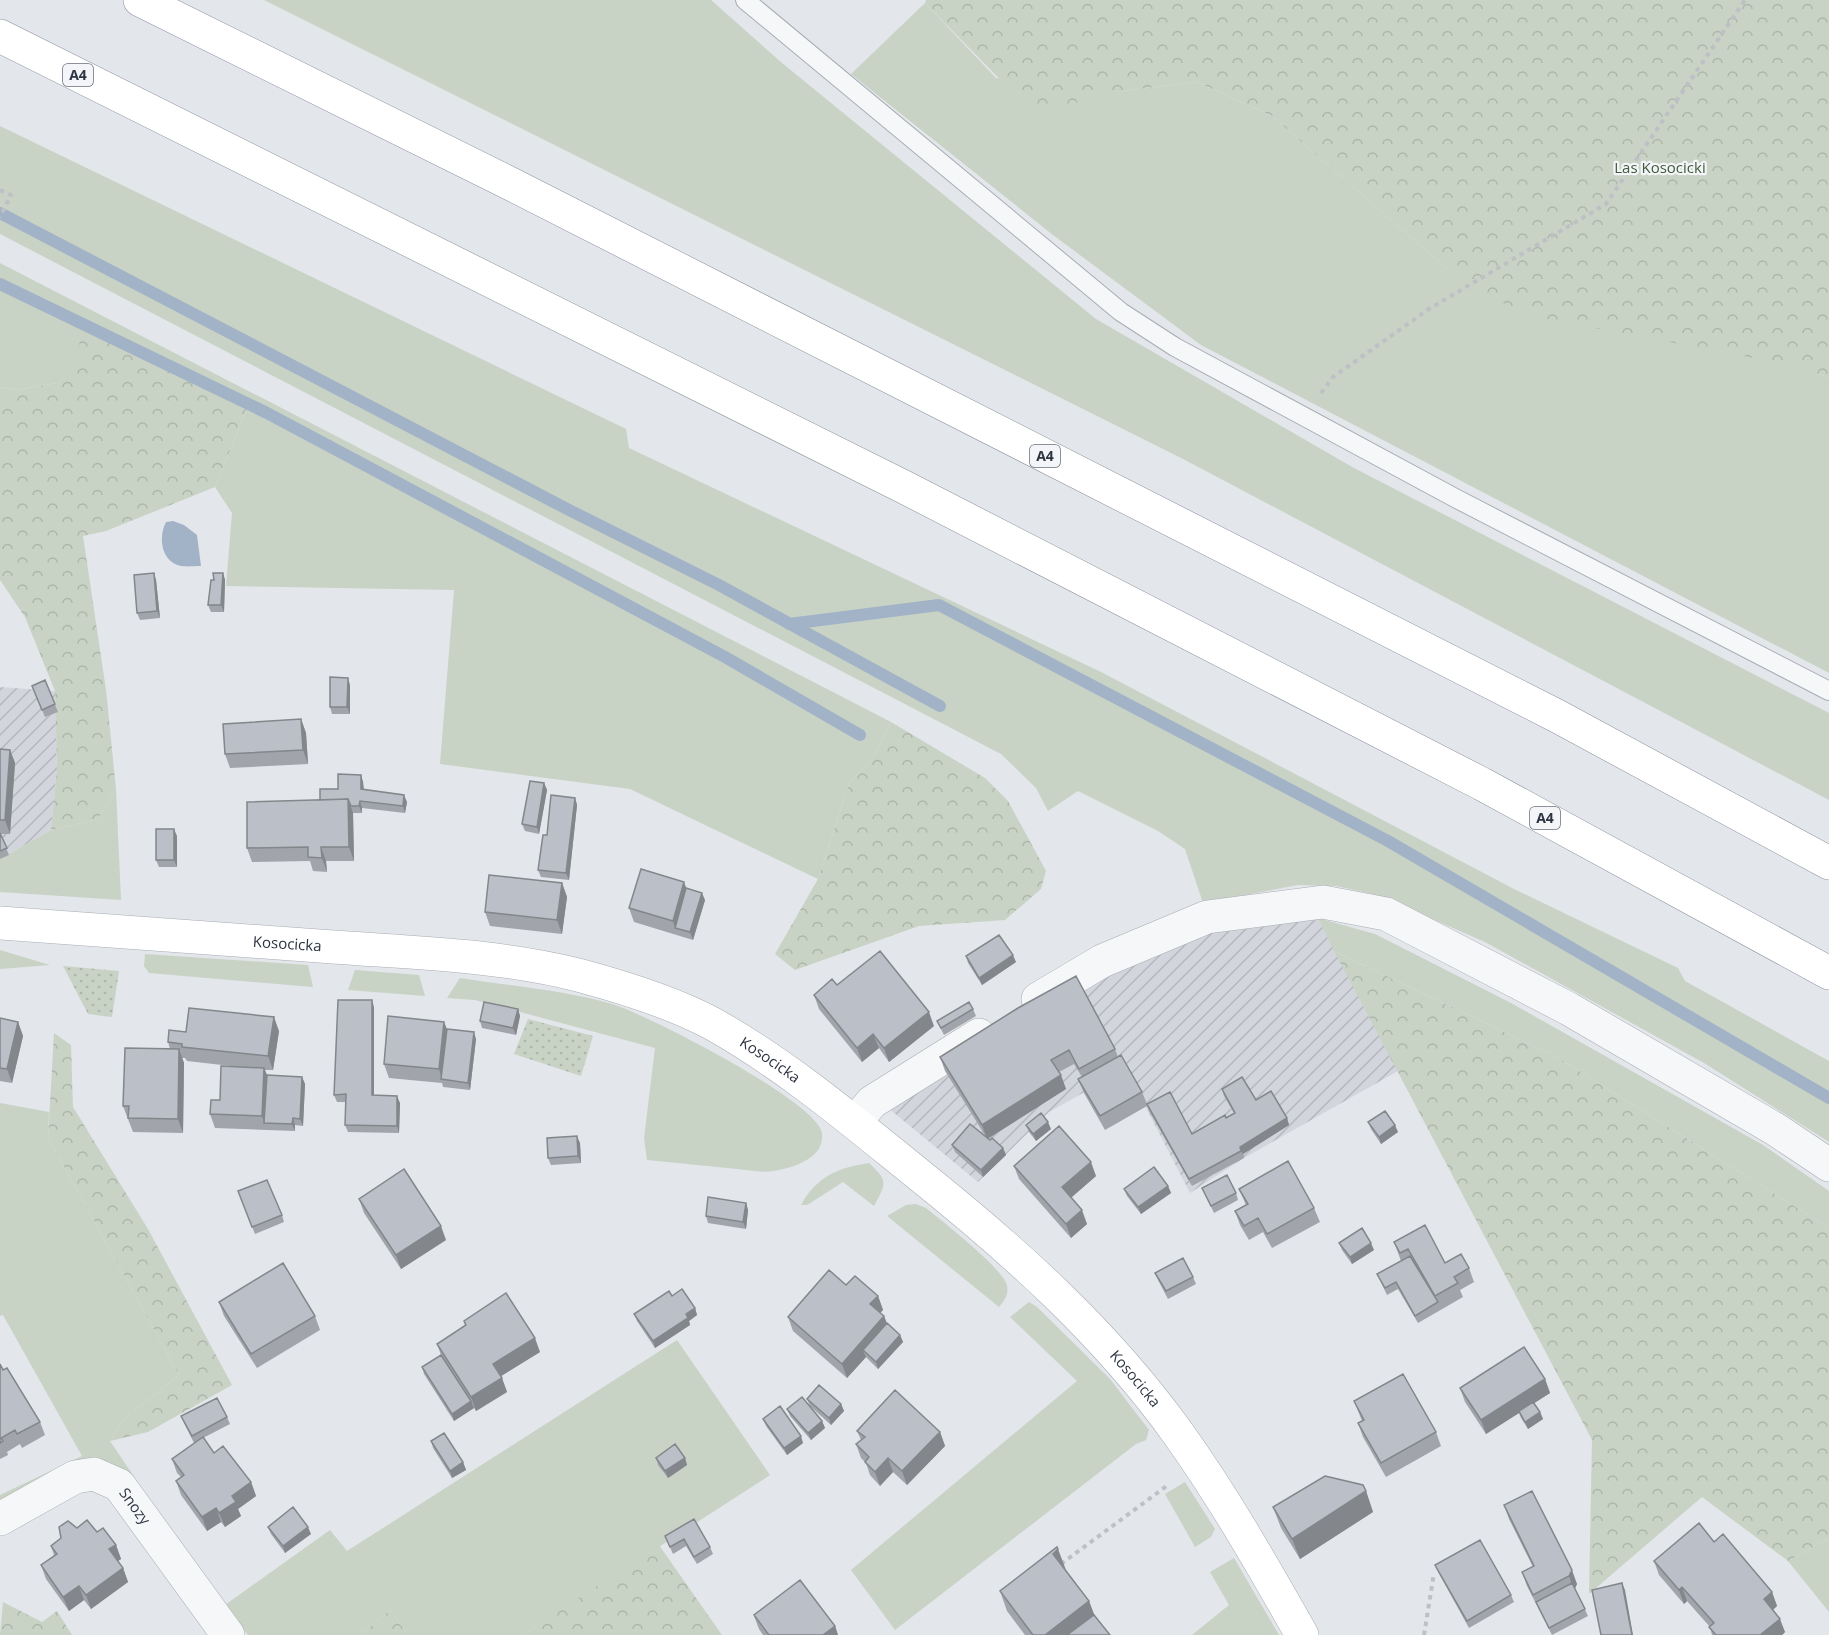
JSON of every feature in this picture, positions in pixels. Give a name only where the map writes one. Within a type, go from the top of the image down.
[{"type":"main road","name":"A4","points":[[140,0],[511,184],[1536,705],[1829,862]]},
{"type":"main road","name":"A4","points":[[0,36],[904,487],[1482,784],[1829,973]]},
{"type":"main road","name":"Kosocicka","points":[[0,923],[435,954],[538,966],[578,975],[645,996],[710,1023],[785,1070],[856,1121],[972,1216],[1043,1280],[1119,1360],[1177,1432],[1243,1534],[1302,1635]]},
{"type":"street","points":[[856,1121],[872,1102],[1102,961],[1207,917],[1323,902],[1386,914],[1559,1004],[1775,1129],[1829,1165]]},
{"type":"street","name":"Snozy","points":[[0,1519],[75,1477],[94,1474],[119,1485],[228,1635]]},
{"type":"lane","points":[[745,0],[1121,312],[1175,347],[1651,600],[1829,691]]},
{"type":"path","points":[[1305,417],[1333,377],[1419,316],[1605,204],[1744,0]]},
{"type":"path","points":[[0,190],[11,195],[0,217]]},
{"type":"path","points":[[1060,1565],[1162,1488]]},
{"type":"path","points":[[1424,1635],[1434,1573]]},
{"type":"shaded area","points":[[0,687],[55,691],[57,770],[51,830],[0,859]]},
{"type":"shaded area","points":[[1318,918],[1398,1071],[1244,1158],[1190,1193],[1126,1069],[1049,1112],[978,1182],[882,1103],[1086,982],[1187,939],[1248,924]]},
{"type":"green space","points":[[264,0],[711,0],[782,63],[1096,319],[1354,468],[1829,713],[1829,800],[1185,460]]},
{"type":"green space","name":"Las Kosocicki","points":[[926,0],[1829,0],[1829,377],[1764,360],[1522,314],[1453,274],[1272,116],[1197,82],[1115,92],[1034,114],[925,3]]},
{"type":"green space","points":[[925,3],[996,78],[1115,92],[1197,82],[1272,116],[1453,274],[1829,377],[1829,673],[1201,345],[1053,235],[851,74]]},
{"type":"green space","points":[[0,126],[626,429],[629,448],[1101,672],[1514,889],[1678,968],[1685,981],[1829,1061],[1829,1142],[1704,1063],[1485,942],[1377,895],[1336,886],[1298,885],[1203,903],[1185,849],[1158,831],[1078,791],[1048,811],[1036,788],[1001,754],[0,234]]},
{"type":"green space","points":[[0,263],[891,722],[874,756],[849,784],[818,879],[630,789],[440,764],[454,590],[226,586],[232,513],[215,487],[250,401],[63,382],[17,390],[0,387]]},
{"type":"green space","points":[[87,325],[250,401],[215,487],[106,531],[83,536],[106,690],[116,789],[98,819],[51,830],[57,770],[55,691],[25,617],[0,580],[0,387],[17,390],[63,382]]},
{"type":"green space","points":[[891,722],[985,778],[1008,801],[1046,871],[1041,889],[1005,920],[919,926],[795,970],[775,954],[818,879],[849,784],[874,756]]},
{"type":"green space","points":[[116,789],[121,900],[0,892],[0,859],[51,830],[98,819]]},
{"type":"green space","points":[[1318,918],[1375,934],[1511,1003],[1763,1145],[1829,1191],[1829,1228],[1557,1057],[1334,951]]},
{"type":"green space","points":[[0,950],[50,965],[0,969]]},
{"type":"green space","points":[[1334,951],[1557,1057],[1829,1228],[1829,1538],[1788,1561],[1702,1497],[1589,1594],[1592,1440]]},
{"type":"green space","points":[[145,954],[308,965],[313,987],[149,973],[144,966]]},
{"type":"green space","points":[[63,966],[119,971],[112,1017],[88,1014]]},
{"type":"green space","points":[[355,970],[419,975],[425,996],[348,990]]},
{"type":"green space","points":[[460,978],[593,999],[631,1011],[692,1041],[763,1081],[813,1119],[822,1133],[822,1142],[813,1156],[806,1161],[769,1172],[647,1160],[644,1138],[655,1048],[475,1000],[447,998]]},
{"type":"green space","points":[[528,1019],[593,1036],[581,1076],[514,1054]]},
{"type":"green space","points":[[54,1033],[71,1045],[73,1107],[148,1229],[232,1385],[148,1432],[110,1441],[123,1420],[179,1375],[48,1138]]},
{"type":"green space","points":[[0,1103],[49,1112],[48,1138],[179,1375],[123,1420],[110,1441],[135,1478],[0,1505],[0,1495],[82,1456],[3,1315],[0,1316]]},
{"type":"green space","points":[[869,1163],[880,1174],[884,1183],[874,1206],[843,1182],[807,1205],[801,1205],[814,1187],[829,1175]]},
{"type":"green space","points":[[916,1204],[926,1208],[958,1234],[996,1269],[1007,1286],[1004,1300],[999,1307],[887,1216],[906,1205]]},
{"type":"green space","points":[[1029,1302],[1037,1307],[1110,1379],[1149,1430],[1146,1440],[1136,1444],[895,1630],[851,1570],[1077,1381],[1010,1317]]},
{"type":"green space","points":[[677,1340],[770,1475],[523,1635],[408,1635],[390,1610],[360,1635],[248,1635],[225,1605],[330,1530],[347,1551]]},
{"type":"green space","points":[[1185,1482],[1215,1529],[1211,1537],[1195,1547],[1165,1494]]},
{"type":"green space","points":[[1829,1538],[1829,1612],[1788,1561]]},
{"type":"green space","points":[[659,1545],[722,1635],[523,1635]]},
{"type":"green space","points":[[1234,1558],[1279,1635],[1192,1635],[1229,1605],[1210,1572]]},
{"type":"green space","points":[[3,1602],[42,1622],[57,1611],[72,1635],[0,1635]]},
{"type":"green space","points":[[390,1610],[408,1635],[360,1635]]},
{"type":"water","points":[[173,521],[184,525],[197,535],[201,566],[174,564],[165,554],[162,535],[166,522]]},
{"type":"building","points":[[154,573],[157,611],[137,613],[134,575]]},
{"type":"building","points":[[213,573],[223,573],[221,605],[208,605],[211,580],[214,580]]},
{"type":"building","points":[[330,677],[348,678],[347,707],[330,707]]},
{"type":"building","points":[[45,680],[55,704],[42,710],[32,686]]},
{"type":"building","points":[[301,719],[303,750],[225,754],[223,724]]},
{"type":"building","points":[[0,749],[10,750],[5,820],[0,820]]},
{"type":"building","points":[[338,774],[361,775],[361,789],[404,795],[403,806],[360,801],[359,806],[351,806],[348,799],[320,800],[320,789],[338,789]]},
{"type":"building","points":[[530,781],[544,783],[537,827],[522,824]]},
{"type":"building","points":[[551,795],[575,798],[566,873],[538,870],[543,835],[547,835]]},
{"type":"building","points":[[348,799],[349,847],[321,847],[322,858],[308,857],[308,847],[247,848],[247,802]]},
{"type":"building","points":[[156,829],[174,829],[174,860],[156,860]]},
{"type":"building","points":[[0,833],[7,848],[0,851]]},
{"type":"building","points":[[641,869],[684,882],[673,921],[629,908]]},
{"type":"building","points":[[489,875],[562,883],[557,920],[485,912]]},
{"type":"building","points":[[686,888],[702,893],[690,932],[675,928]]},
{"type":"building","points":[[999,935],[1013,955],[979,978],[966,956]]},
{"type":"building","points":[[880,951],[929,1012],[884,1048],[873,1034],[857,1048],[814,995],[832,979],[837,985]]},
{"type":"building","points":[[1076,976],[1115,1049],[1079,1069],[1069,1050],[1051,1060],[1061,1075],[982,1125],[940,1057],[1018,1008]]},
{"type":"building","points":[[338,1000],[372,1000],[372,1095],[397,1096],[397,1126],[345,1125],[346,1094],[334,1095]]},
{"type":"building","points":[[484,1002],[518,1009],[513,1028],[480,1021]]},
{"type":"building","points":[[969,1002],[973,1009],[941,1028],[937,1021]]},
{"type":"building","points":[[189,1008],[274,1017],[268,1056],[182,1047],[182,1044],[168,1042],[169,1030],[186,1032]]},
{"type":"building","points":[[388,1016],[444,1022],[439,1069],[384,1064]]},
{"type":"building","points":[[0,1018],[18,1022],[7,1069],[0,1068]]},
{"type":"building","points":[[447,1029],[474,1032],[468,1083],[441,1079]]},
{"type":"building","points":[[125,1048],[179,1049],[178,1119],[128,1118],[129,1106],[123,1106]]},
{"type":"building","points":[[1121,1055],[1142,1092],[1100,1116],[1078,1079]]},
{"type":"building","points":[[221,1066],[264,1068],[262,1116],[210,1114],[211,1100],[220,1100]]},
{"type":"building","points":[[267,1075],[302,1077],[300,1119],[293,1118],[292,1124],[264,1123]]},
{"type":"building","points":[[1242,1077],[1256,1100],[1271,1091],[1287,1118],[1240,1147],[1241,1151],[1189,1179],[1147,1104],[1170,1092],[1192,1134],[1225,1115],[1226,1118],[1235,1113],[1222,1089]]},
{"type":"building","points":[[1385,1111],[1395,1125],[1379,1137],[1368,1122]]},
{"type":"building","points":[[1041,1113],[1048,1122],[1033,1134],[1026,1125]]},
{"type":"building","points":[[970,1124],[1003,1148],[981,1170],[952,1145]]},
{"type":"building","points":[[1059,1126],[1091,1162],[1062,1187],[1082,1210],[1066,1224],[1014,1166]]},
{"type":"building","points":[[577,1136],[578,1156],[548,1158],[547,1138]]},
{"type":"building","points":[[1288,1161],[1314,1208],[1267,1234],[1258,1218],[1244,1226],[1235,1211],[1248,1204],[1239,1189]]},
{"type":"building","points":[[1154,1167],[1168,1186],[1138,1207],[1124,1189]]},
{"type":"building","points":[[404,1169],[441,1226],[396,1255],[359,1199]]},
{"type":"building","points":[[1227,1175],[1236,1193],[1211,1206],[1202,1188]]},
{"type":"building","points":[[267,1180],[282,1215],[252,1227],[238,1191]]},
{"type":"building","points":[[708,1197],[746,1203],[743,1222],[706,1216]]},
{"type":"building","points":[[1425,1225],[1445,1263],[1461,1254],[1469,1268],[1454,1277],[1458,1283],[1435,1296],[1408,1249],[1400,1253],[1394,1242]]},
{"type":"building","points":[[1362,1228],[1371,1243],[1350,1257],[1339,1243]]},
{"type":"building","points":[[1410,1256],[1438,1302],[1415,1316],[1396,1282],[1385,1288],[1377,1274]]},
{"type":"building","points":[[1183,1258],[1193,1277],[1166,1291],[1155,1273]]},
{"type":"building","points":[[283,1263],[315,1316],[251,1354],[219,1302]]},
{"type":"building","points":[[829,1270],[846,1285],[855,1276],[878,1296],[870,1304],[884,1316],[842,1364],[788,1317]]},
{"type":"building","points":[[682,1289],[695,1308],[686,1314],[688,1318],[653,1341],[634,1314],[669,1291],[672,1296]]},
{"type":"building","points":[[506,1293],[535,1338],[493,1364],[502,1378],[471,1397],[437,1344],[466,1325],[464,1321]]},
{"type":"building","points":[[887,1323],[900,1335],[876,1362],[863,1350]]},
{"type":"building","points":[[1524,1347],[1545,1379],[1481,1420],[1460,1388]]},
{"type":"building","points":[[441,1355],[471,1401],[452,1414],[422,1367]]},
{"type":"building","points":[[0,1364],[3,1370],[7,1368],[40,1422],[17,1434],[15,1430],[1,1438],[3,1441],[0,1443]]},
{"type":"building","points":[[1403,1374],[1436,1432],[1381,1463],[1358,1423],[1364,1420],[1354,1401]]},
{"type":"building","points":[[819,1385],[841,1404],[829,1418],[807,1399]]},
{"type":"building","points":[[895,1390],[940,1432],[902,1471],[888,1458],[875,1472],[865,1462],[869,1457],[856,1444],[865,1437],[857,1431]]},
{"type":"building","points":[[802,1397],[822,1421],[808,1433],[787,1409]]},
{"type":"building","points":[[217,1398],[227,1417],[192,1436],[181,1416]]},
{"type":"building","points":[[1533,1402],[1540,1412],[1525,1422],[1519,1411]]},
{"type":"building","points":[[780,1406],[801,1436],[784,1448],[763,1419]]},
{"type":"building","points":[[444,1433],[463,1462],[450,1471],[431,1441]]},
{"type":"building","points":[[203,1437],[214,1453],[223,1446],[251,1482],[232,1496],[236,1502],[219,1513],[216,1508],[202,1517],[176,1481],[184,1475],[172,1459]]},
{"type":"building","points":[[675,1444],[685,1458],[665,1471],[656,1458]]},
{"type":"building","points":[[1325,1476],[1363,1485],[1366,1491],[1292,1539],[1273,1507]]},
{"type":"building","points":[[1532,1491],[1572,1570],[1569,1576],[1533,1595],[1522,1572],[1534,1566],[1504,1505]]},
{"type":"building","points":[[293,1507],[308,1527],[283,1546],[268,1527]]},
{"type":"building","points":[[694,1519],[710,1547],[694,1557],[684,1539],[670,1547],[665,1536]]},
{"type":"building","points":[[87,1520],[97,1532],[103,1528],[116,1545],[109,1549],[123,1568],[86,1595],[79,1586],[63,1597],[41,1565],[57,1554],[51,1546],[61,1538],[59,1527],[68,1521],[77,1528]]},
{"type":"building","points":[[1699,1523],[1714,1542],[1723,1534],[1772,1592],[1764,1599],[1780,1619],[1760,1635],[1716,1635],[1709,1627],[1714,1623],[1682,1587],[1679,1590],[1654,1561]]},
{"type":"building","points":[[1480,1540],[1511,1595],[1467,1621],[1435,1565]]},
{"type":"building","points":[[1057,1547],[1058,1549],[1053,1554],[1089,1601],[1045,1635],[1033,1635],[1000,1591]]},
{"type":"building","points":[[800,1580],[835,1626],[823,1635],[769,1635],[754,1615]]},
{"type":"building","points":[[1572,1583],[1585,1609],[1549,1628],[1536,1602]]},
{"type":"building","points":[[1622,1583],[1632,1635],[1601,1635],[1592,1590]]},
{"type":"building","points":[[1094,1615],[1110,1635],[1067,1635]]},
{"type":"waterway","points":[[0,213],[571,511],[719,585],[940,706]]},
{"type":"waterway","points":[[0,284],[267,413],[725,657],[860,735]]},
{"type":"waterway","points":[[789,624],[939,605],[1388,841],[1829,1098]]}]
